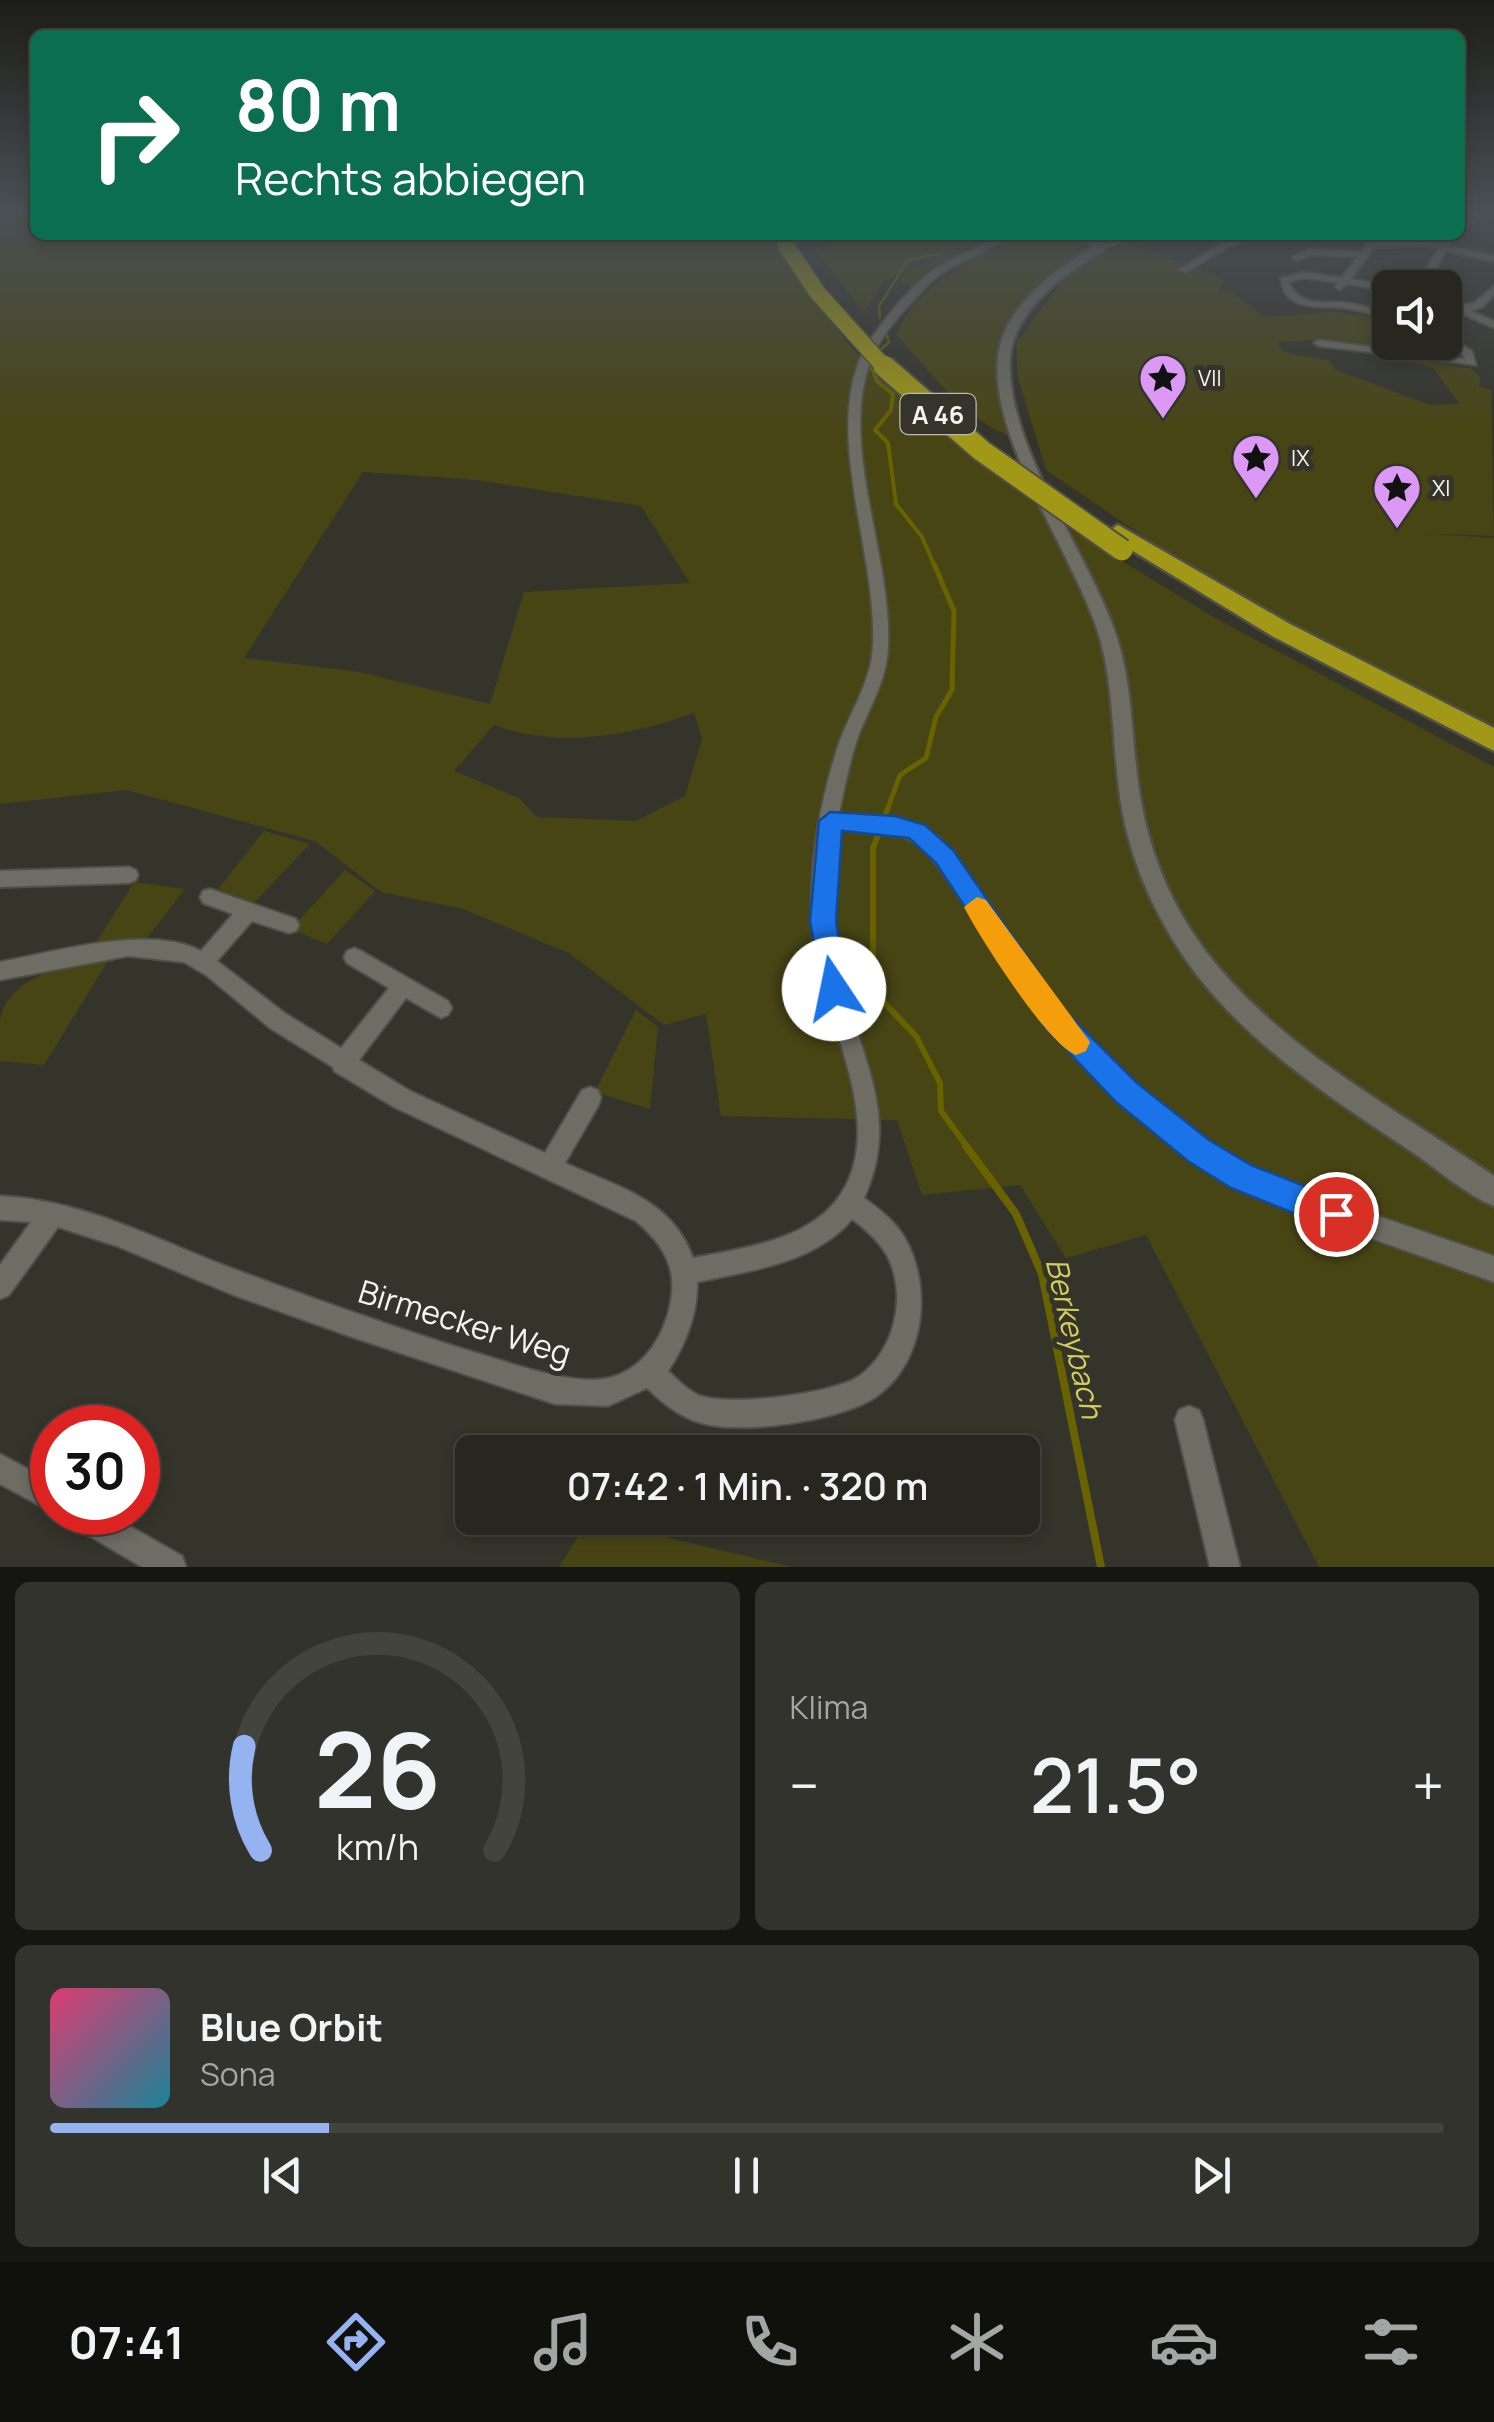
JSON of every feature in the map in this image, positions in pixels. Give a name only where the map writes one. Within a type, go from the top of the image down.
[{"type":"highway","name":"A 46","points":[[819,286],[843,324],[907,388],[998,463],[1286,648],[1494,757]]},
{"type":"highway","name":"A 46","points":[[1120,541],[1280,630],[1494,741]]},
{"type":"street","points":[[687,1272],[801,1241],[830,1225],[850,1203],[869,1150],[870,1112],[824,944],[822,900],[830,821],[849,742],[878,676],[881,647],[870,527],[857,464],[858,392],[866,359],[921,286]]},
{"type":"street","points":[[1046,286],[1013,334],[1004,366],[1012,404],[1050,511],[1100,614],[1119,684],[1136,832],[1162,896],[1207,969],[1265,1029],[1316,1070],[1494,1192]]},
{"type":"street","points":[[1286,286],[1298,301],[1348,304],[1372,312]]},
{"type":"street","points":[[1341,286],[1340,296],[1348,304]]},
{"type":"street","points":[[1462,308],[1481,303],[1494,289]]},
{"type":"street","points":[[1462,310],[1494,325]]},
{"type":"street","points":[[1319,343],[1372,350]]},
{"type":"street","points":[[1456,360],[1472,362],[1462,348]]},
{"type":"street","points":[[830,821],[895,825],[932,842],[1054,1018],[1126,1092],[1198,1150],[1280,1194],[1494,1269]]},
{"type":"street","points":[[0,879],[129,875]]},
{"type":"street","points":[[210,896],[289,925]]},
{"type":"street","points":[[204,962],[248,911]]},
{"type":"street","points":[[0,971],[94,950],[142,946],[187,954],[204,962],[342,1064],[451,1123],[551,1165],[656,1220],[675,1241],[687,1272],[681,1319],[671,1344],[650,1373],[692,1406],[727,1412],[819,1404],[851,1396],[877,1378],[903,1340],[909,1312],[906,1280],[899,1253],[885,1232],[850,1203]]},
{"type":"street","points":[[354,957],[441,1008]]},
{"type":"street","points":[[342,1064],[402,987]]},
{"type":"street","points":[[551,1165],[590,1098]]},
{"type":"street","name":"Birmecker Weg","points":[[0,1208],[52,1214],[334,1317],[555,1390],[608,1392],[650,1373]]},
{"type":"street","points":[[0,1286],[52,1214]]},
{"type":"street","points":[[1188,1420],[1225,1567]]},
{"type":"street","points":[[0,1468],[30,1485]]},
{"type":"street","points":[[116,1535],[171,1567]]},
{"type":"shaded area","points":[[0,286],[805,286],[848,344],[906,402],[1040,508],[1093,613],[1129,717],[1065,526],[1215,618],[1494,767],[1494,1567],[1319,1567],[1146,1235],[1066,1258],[1020,1185],[922,1195],[897,1120],[721,1116],[706,1014],[664,1025],[569,953],[463,909],[381,892],[315,841],[126,790],[0,804]],"holes":[[[363,472],[477,480],[641,506],[690,583],[524,592],[490,704],[359,672],[244,658]],[[694,713],[702,739],[685,796],[636,821],[537,817],[519,798],[454,771],[494,725],[544,736],[594,737]]]},
{"type":"shaded area","points":[[843,286],[881,286],[864,312]]},
{"type":"shaded area","points":[[1040,286],[1019,312],[1003,349],[1002,388],[1013,436],[997,431],[966,408],[896,335],[931,289]]},
{"type":"shaded area","points":[[1059,286],[1221,286],[1219,293],[1231,290],[1264,317],[1326,313],[1323,311],[1372,317],[1372,346],[1316,340],[1277,342],[1285,353],[1329,360],[1336,370],[1430,405],[1460,404],[1433,368],[1405,360],[1472,369],[1480,377],[1479,387],[1491,390],[1494,536],[1417,533],[1494,538],[1494,729],[1287,624],[1171,555],[1046,470],[1018,378],[1016,343]]},
{"type":"shaded area","points":[[264,831],[310,844],[253,904],[218,889]]},
{"type":"shaded area","points":[[345,870],[375,891],[327,944],[291,929]]},
{"type":"shaded area","points":[[134,882],[185,889],[147,938],[96,943]]},
{"type":"shaded area","points":[[112,954],[44,1065],[0,1061],[0,1021],[15,992],[45,973]]},
{"type":"shaded area","points":[[636,1010],[658,1027],[650,1109],[595,1092]]},
{"type":"shaded area","points":[[579,1535],[656,1535],[791,1567],[559,1567]]},
{"type":"waterway","name":"Berkeybach","points":[[880,318],[879,306],[892,286]]},
{"type":"waterway","name":"Berkeybach","points":[[875,355],[889,342],[887,335]]},
{"type":"waterway","name":"Berkeybach","points":[[870,364],[872,369]]},
{"type":"waterway","name":"Berkeybach","points":[[871,366],[877,381],[893,394],[891,410],[875,430],[888,443],[896,504],[922,537],[935,567]]},
{"type":"waterway","name":"Berkeybach","points":[[883,821],[900,775],[926,758],[936,717],[952,690],[954,611],[934,564]]},
{"type":"waterway","name":"Berkeybach","points":[[884,819],[873,848],[873,991],[916,1036],[940,1083],[941,1111],[968,1148]]},
{"type":"waterway","name":"Berkeybach","points":[[966,1146],[1016,1214],[1042,1274],[1101,1567]]},
{"type":"slow traffic","points":[[977,907],[1038,997],[1076,1042]]},
{"type":"place","name":"VII","points":[[1163,420]]},
{"type":"place","name":"IX","points":[[1256,500]]},
{"type":"place","name":"XI","points":[[1397,530]]},
{"type":"route","points":[[834,989],[824,944],[822,900],[830,821],[909,828],[938,848],[1054,1018],[1126,1092],[1198,1150],[1242,1177],[1336,1214]]}]
